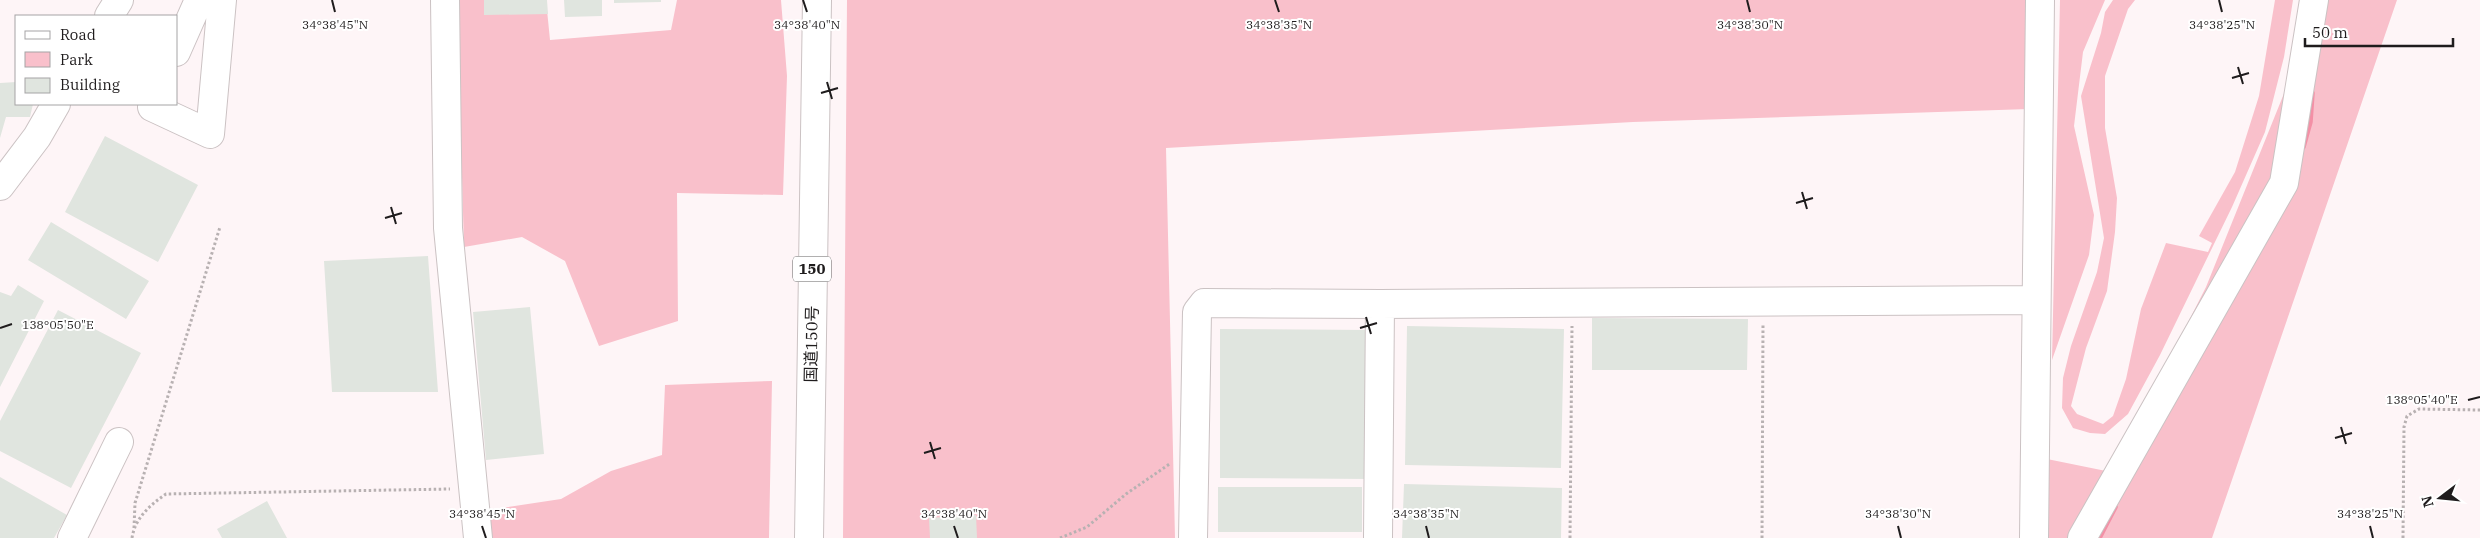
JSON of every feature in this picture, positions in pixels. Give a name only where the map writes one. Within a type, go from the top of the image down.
[{"type":"main road","points":[[110,15],[119,0]]},
{"type":"main road","points":[[178,47],[199,0]]},
{"type":"main road","points":[[153,105],[152,107],[210,134],[222,0]]},
{"type":"main road","points":[[445,0],[448,228],[478,538]]},
{"type":"main road","name":"国道150号","points":[[809,538],[817,0]]},
{"type":"main road","points":[[2034,538],[2040,0]]},
{"type":"main road","points":[[2082,538],[2284,183],[2314,0]]},
{"type":"main road","points":[[0,186],[37,136],[55,105]]},
{"type":"main road","points":[[1193,538],[1197,312],[1204,303],[1380,304],[2036,300]]},
{"type":"main road","points":[[1378,538],[1380,304]]},
{"type":"main road","points":[[72,538],[119,442]]},
{"type":"path","points":[[132,538],[135,503],[220,227]]},
{"type":"path","points":[[1762,538],[1763,302]]},
{"type":"path","points":[[1570,538],[1573,303]]},
{"type":"path","points":[[2403,538],[2404,427],[2408,416],[2419,409],[2480,410]]},
{"type":"path","points":[[1060,538],[1087,526],[1126,494],[1194,446]]},
{"type":"path","points":[[134,528],[149,506],[166,494],[473,488]]},
{"type":"green space","points":[[457,0],[546,0],[550,40],[671,30],[677,0],[781,0],[787,76],[783,195],[677,193],[678,321],[599,346],[565,261],[522,237],[464,247]]},
{"type":"green space","points":[[847,0],[2028,0],[2029,109],[1633,122],[1166,148],[1175,538],[843,538]]},
{"type":"green space","points":[[2060,0],[2105,0],[2083,52],[2074,126],[2094,215],[2089,255],[2052,360]]},
{"type":"green space","points":[[2113,0],[2135,0],[2128,9],[2105,76],[2105,128],[2117,198],[2115,232],[2107,291],[2086,348],[2071,406],[2077,414],[2103,424],[2113,416],[2126,379],[2141,309],[2166,243],[2208,252],[2212,243],[2199,236],[2235,172],[2259,96],[2275,0],[2293,0],[2284,57],[2265,132],[2232,207],[2160,355],[2128,414],[2105,434],[2090,433],[2073,428],[2062,408],[2063,378],[2071,346],[2097,272],[2104,238],[2081,96],[2101,33],[2105,12]]},
{"type":"green space","points":[[2316,0],[2397,0],[2212,538],[2079,538],[2206,287],[2308,34]]},
{"type":"green space","points":[[772,381],[769,538],[488,538],[485,517],[495,509],[561,499],[611,471],[662,455],[665,385]]},
{"type":"green space","points":[[2047,459],[2106,471],[2077,538],[2047,538]]},
{"type":"building","points":[[484,0],[547,0],[548,14],[484,15]]},
{"type":"building","points":[[564,0],[602,0],[602,16],[565,17]]},
{"type":"building","points":[[614,0],[661,0],[661,2],[614,3]]},
{"type":"building","points":[[15,82],[15,105],[33,105],[30,117],[6,117],[0,138],[0,83]]},
{"type":"building","points":[[105,136],[198,185],[158,262],[65,212]]},
{"type":"building","points":[[51,222],[149,281],[126,319],[28,260]]},
{"type":"building","points":[[428,256],[438,392],[332,392],[324,261]]},
{"type":"building","points":[[18,285],[44,301],[0,387],[0,292],[11,296]]},
{"type":"building","points":[[530,307],[544,454],[486,460],[473,312]]},
{"type":"building","points":[[58,310],[141,353],[71,488],[0,451],[0,421]]},
{"type":"building","points":[[1592,318],[1748,319],[1747,370],[1592,370]]},
{"type":"building","points":[[1407,326],[1564,329],[1561,468],[1405,465]]},
{"type":"building","points":[[1220,329],[1369,330],[1369,479],[1220,478]]},
{"type":"building","points":[[0,477],[67,515],[54,538],[0,538]]},
{"type":"building","points":[[1404,484],[1562,488],[1561,538],[1402,538]]},
{"type":"building","points":[[1218,487],[1362,487],[1362,532],[1218,532]]},
{"type":"building","points":[[267,501],[287,538],[222,538],[217,529]]},
{"type":"building","points":[[976,515],[977,538],[930,538],[929,518]]},
{"type":"waterway","points":[[2303,147],[2310,122],[2312,93]]},
{"type":"waterway","points":[[2099,538],[2115,507]]}]
